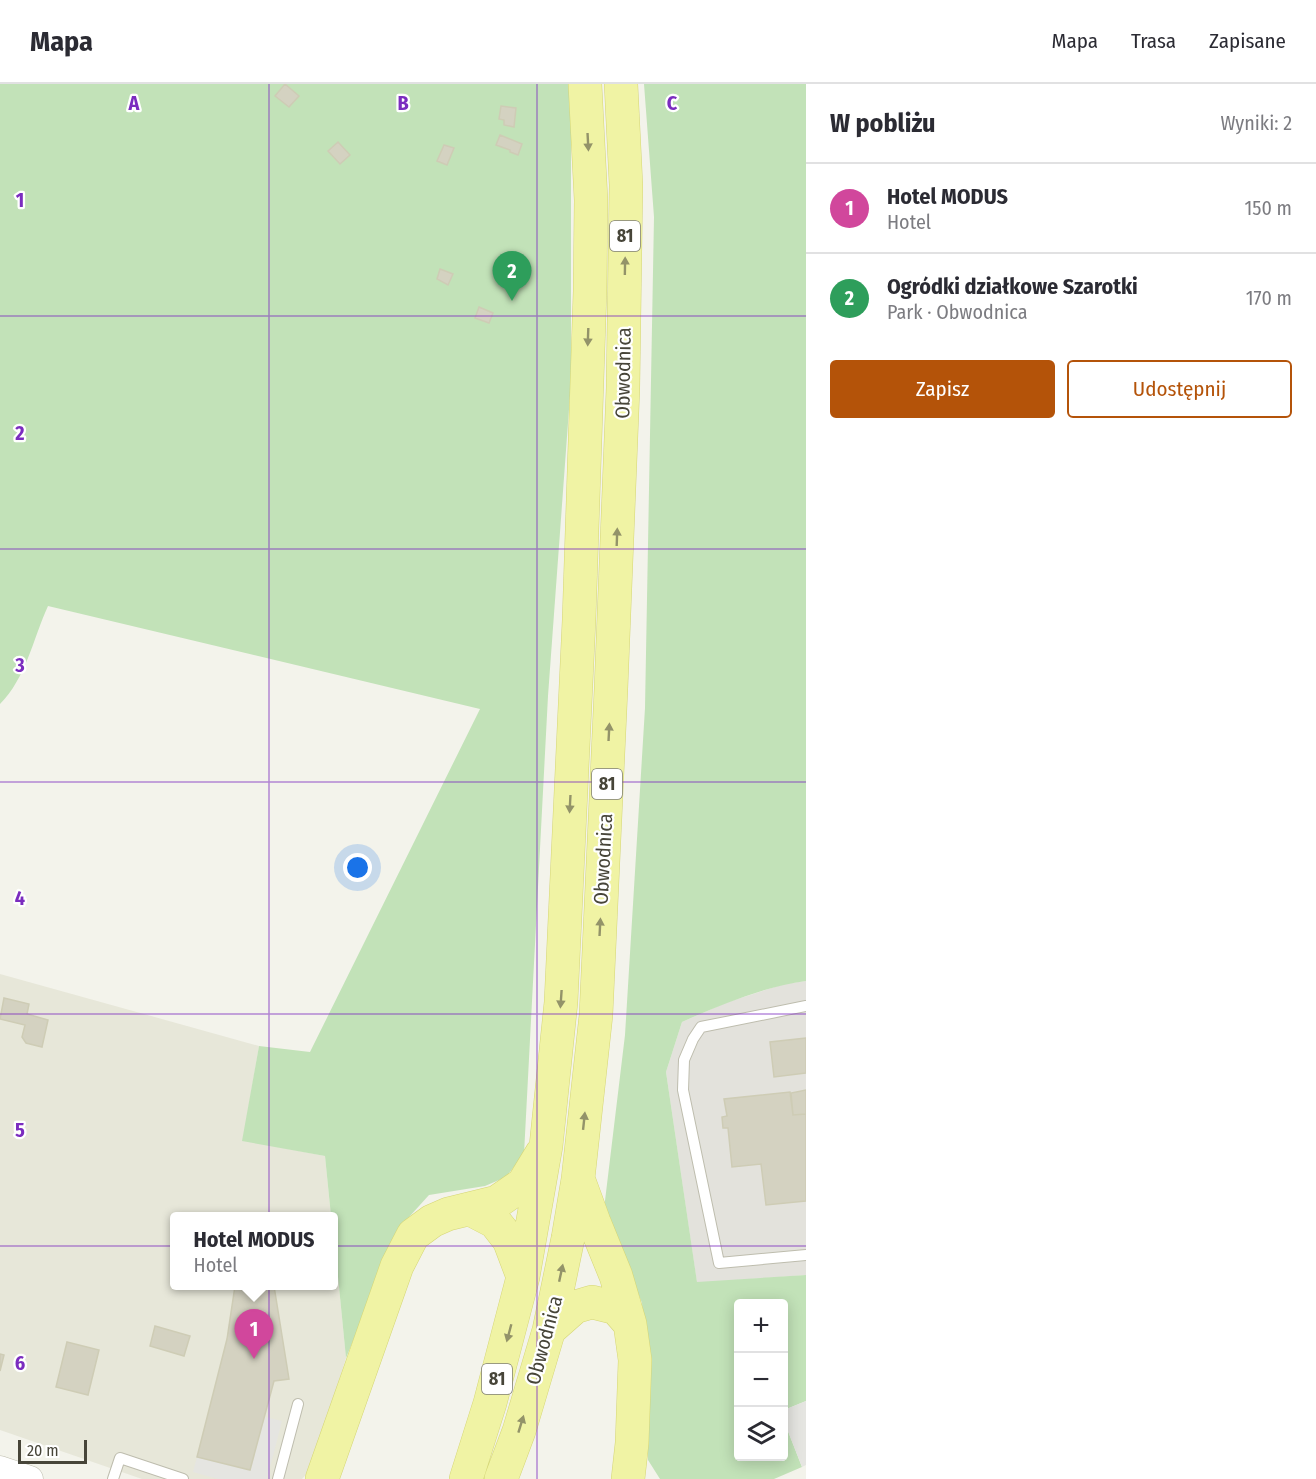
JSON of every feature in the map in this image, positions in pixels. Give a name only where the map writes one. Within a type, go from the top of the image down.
[{"type":"main road","name":"Obwodnica","points":[[466,1479],[490,1403],[524,1277],[546,1146],[561,1002],[579,620],[590,291],[591,200],[585,84]]},
{"type":"main road","name":"Obwodnica","points":[[501,1479],[519,1431],[549,1330],[568,1238],[578,1179],[596,1016],[612,689],[623,388],[626,185],[621,84]]},
{"type":"main road","points":[[322,1479],[397,1266],[413,1235],[432,1221],[448,1214],[497,1202],[523,1184],[546,1146]]},
{"type":"main road","points":[[578,1179],[616,1276],[630,1324],[635,1360],[632,1443],[628,1479]]},
{"type":"main road","points":[[470,1209],[495,1222],[509,1240],[524,1277]]},
{"type":"main road","points":[[549,1330],[575,1307],[592,1302],[616,1308],[630,1324]]},
{"type":"main road","points":[[632,1443],[640,1479]]},
{"type":"street","points":[[0,1469],[30,1479]]},
{"type":"lane","points":[[806,1006],[701,1027],[684,1060],[683,1090],[719,1263],[806,1255]]},
{"type":"lane","points":[[278,1479],[298,1404]]},
{"type":"lane","points":[[113,1479],[120,1458],[183,1479]]},
{"type":"shaded area","points":[[0,974],[259,1046],[243,1140],[325,1156],[331,1212],[170,1212],[170,1290],[338,1290],[338,1277],[346,1358],[311,1469],[302,1479],[142,1479],[0,1430]]},
{"type":"shaded area","points":[[806,981],[806,1275],[697,1283],[666,1072],[682,1022],[725,1003],[784,984]]},
{"type":"shaded area","points":[[806,1401],[806,1465],[802,1467],[788,1431],[788,1408]]},
{"type":"shaded area","points":[[265,1417],[282,1421],[267,1479],[218,1479],[193,1472],[197,1457],[250,1470]]},
{"type":"green space","points":[[0,84],[569,84],[571,97],[571,382],[548,696],[524,1154],[506,1177],[485,1186],[429,1195],[400,1227],[346,1358],[338,1277],[338,1212],[331,1212],[325,1156],[242,1141],[259,1046],[310,1052],[480,709],[48,606],[23,670],[9,694],[0,704]]},
{"type":"green space","points":[[644,84],[806,84],[806,981],[774,987],[743,997],[682,1022],[666,1072],[697,1282],[806,1275],[806,1401],[788,1408],[788,1299],[734,1299],[734,1461],[788,1461],[788,1431],[802,1467],[774,1479],[660,1479],[648,1460],[648,1397],[642,1303],[604,1209],[625,1035],[645,708],[654,217]]},
{"type":"building","points":[[285,84],[299,96],[289,107],[275,96]]},
{"type":"building","points":[[501,106],[516,108],[514,127],[504,125],[504,120],[499,119]]},
{"type":"building","points":[[500,135],[522,144],[518,155],[496,145]]},
{"type":"building","points":[[338,142],[350,155],[340,164],[328,151]]},
{"type":"building","points":[[444,145],[454,148],[447,165],[437,161]]},
{"type":"building","points":[[440,269],[453,274],[448,285],[437,279]]},
{"type":"building","points":[[479,307],[493,313],[489,323],[475,318]]},
{"type":"building","points":[[4,998],[29,1004],[27,1014],[48,1020],[42,1047],[26,1043],[22,1037],[25,1025],[0,1019]]},
{"type":"building","points":[[806,1038],[806,1073],[774,1077],[770,1042]]},
{"type":"building","points":[[806,1090],[806,1114],[793,1115],[791,1093]]},
{"type":"building","points":[[790,1092],[793,1115],[806,1114],[806,1201],[766,1205],[761,1164],[732,1167],[728,1128],[723,1128],[722,1117],[727,1116],[724,1099]]},
{"type":"building","points":[[234,1290],[275,1290],[289,1379],[274,1381],[250,1470],[197,1457],[227,1339]]},
{"type":"building","points":[[155,1326],[190,1336],[184,1356],[150,1346]]},
{"type":"building","points":[[67,1342],[99,1350],[88,1395],[56,1387]]},
{"type":"building","points":[[0,1354],[4,1355],[0,1371]]},
{"type":"place","name":"Ogródki działkowe Szarotki","points":[[512,301]]},
{"type":"place","name":"Hotel MODUS","points":[[254,1359]]}]
